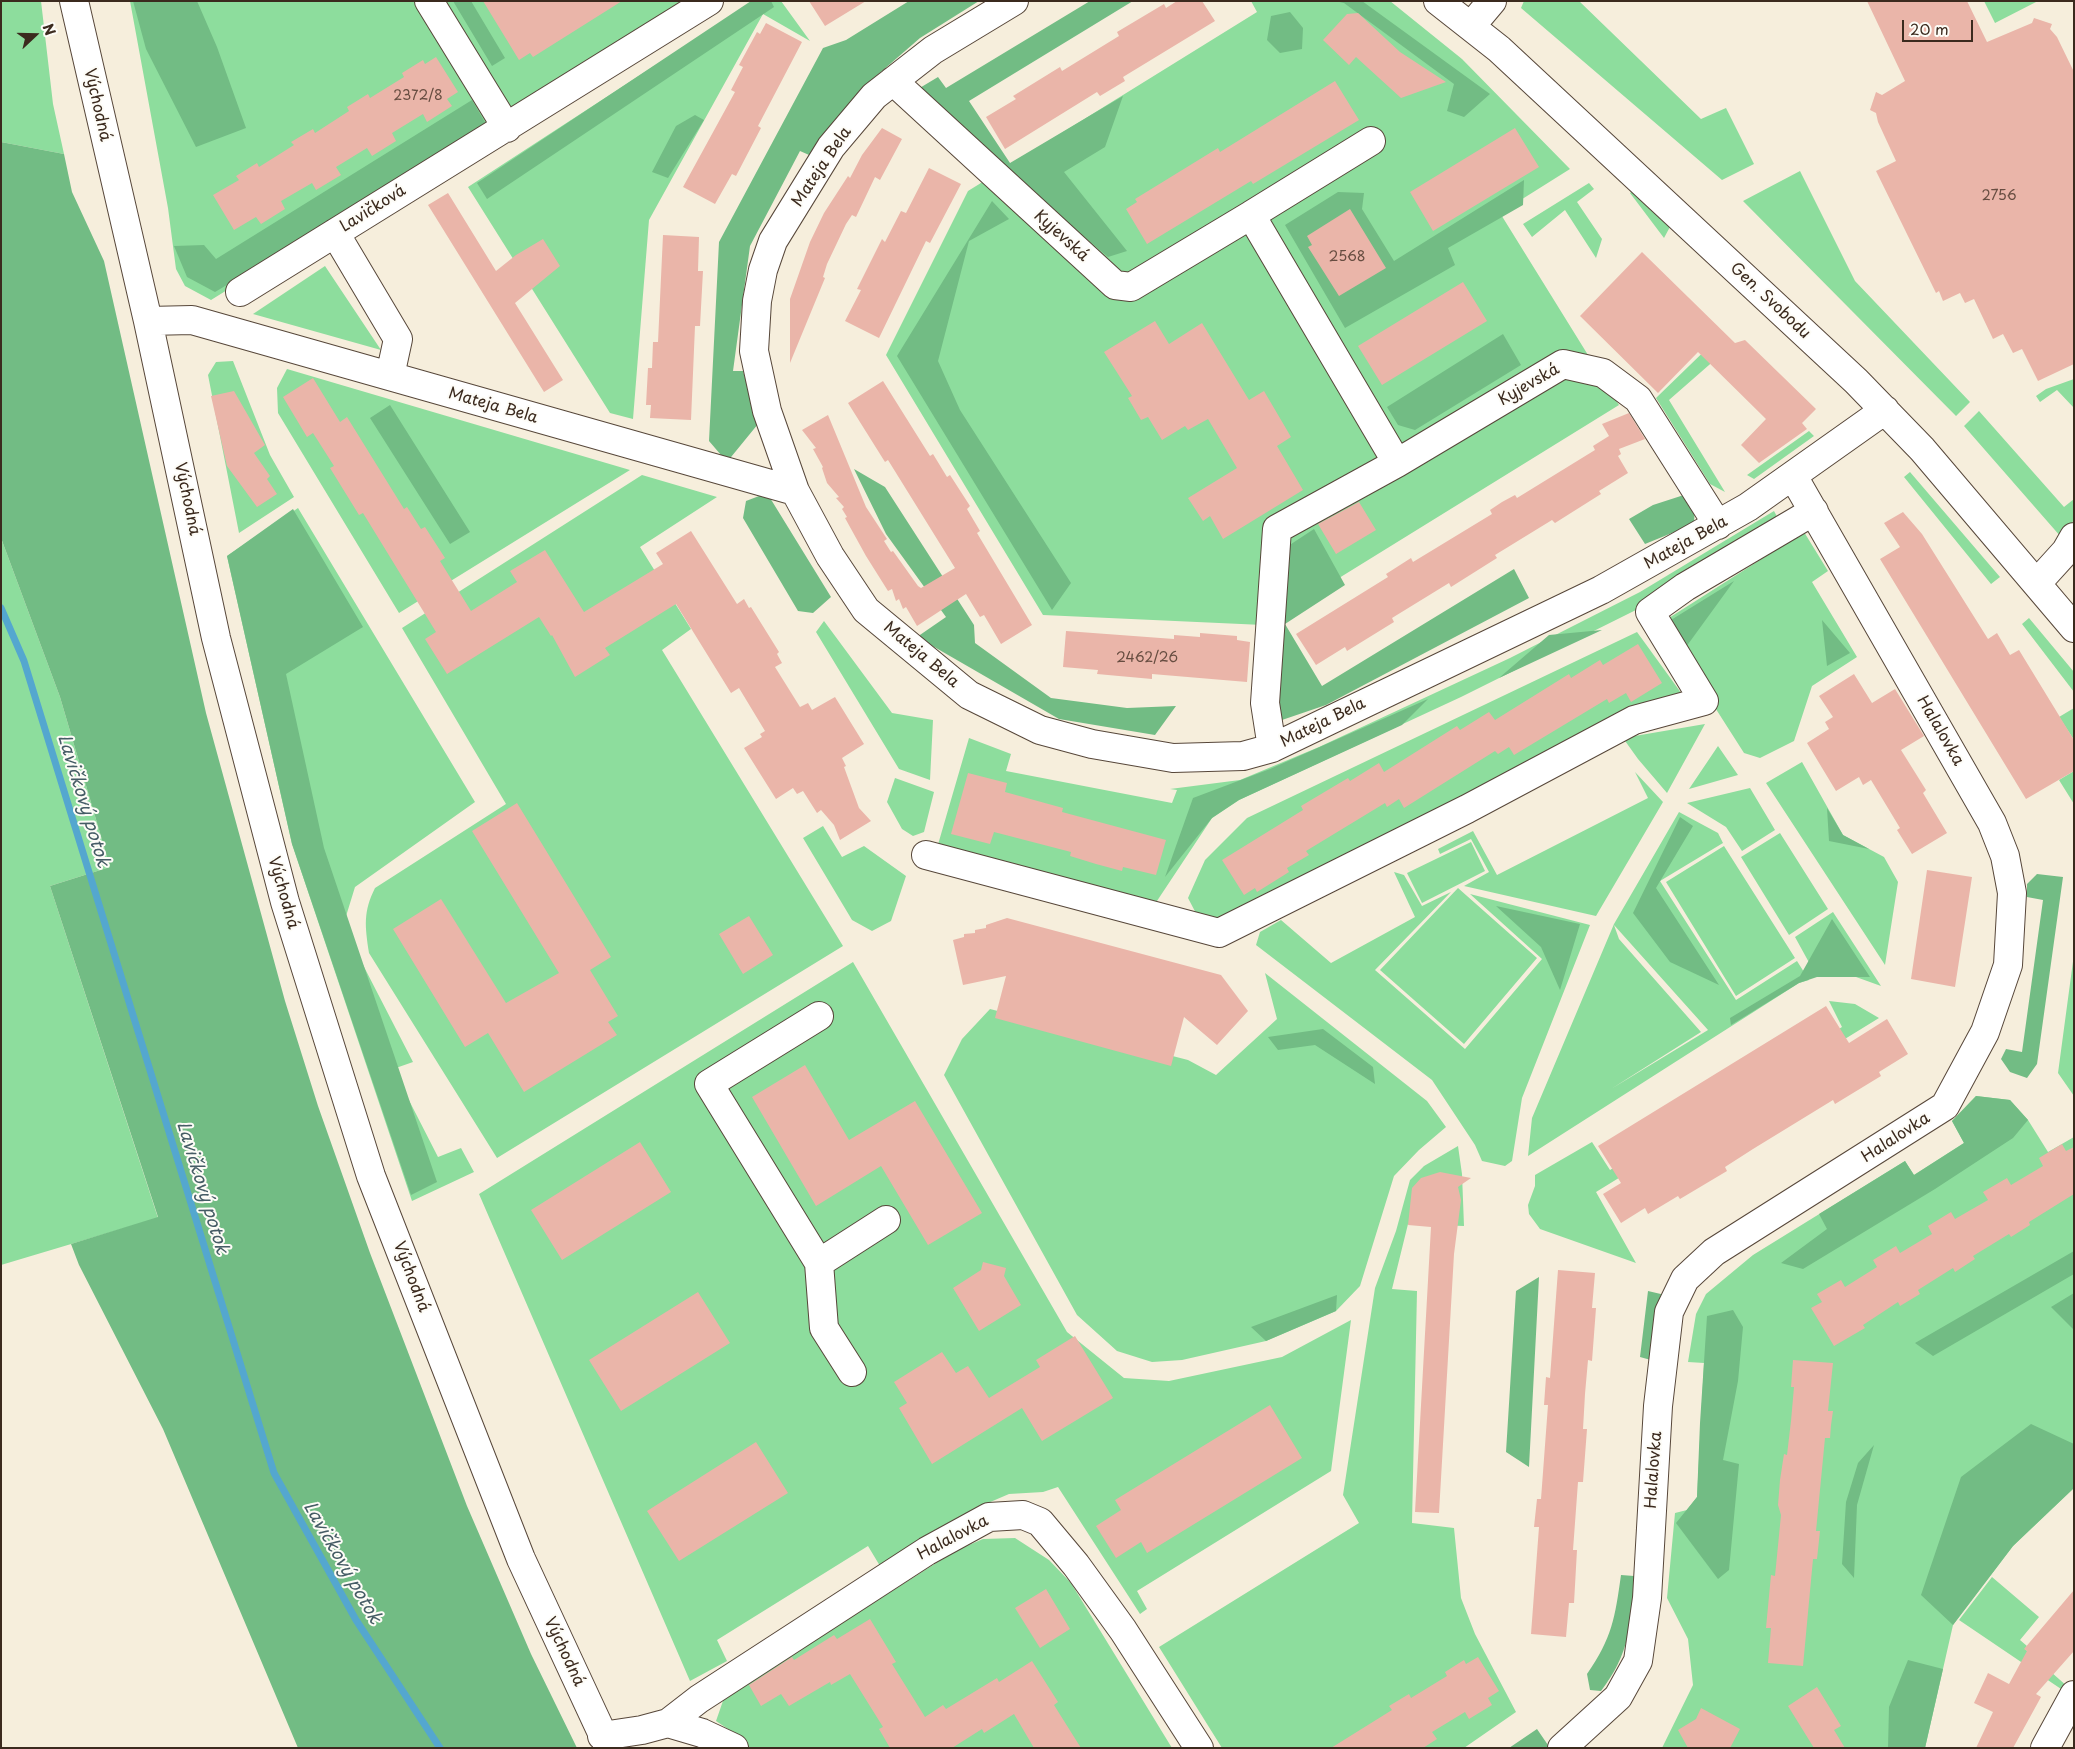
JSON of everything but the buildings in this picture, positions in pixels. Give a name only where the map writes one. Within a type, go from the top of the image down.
[{"type":"street","name":"Východná","points":[[74,1],[148,321],[216,638],[282,892],[372,1176],[521,1559],[606,1742]]},
{"type":"street","points":[[429,1],[507,128]]},
{"type":"street","name":"Lavičková","points":[[240,292],[709,1]]},
{"type":"street","name":"Mateja Bela","points":[[1014,1],[933,50],[874,96],[831,147],[773,242],[763,270],[757,301],[754,351],[767,411],[795,491],[830,556],[866,610],[969,695],[1040,730],[1100,746],[1173,758],[1243,756],[1272,748],[1601,590],[1718,525],[1793,476],[1885,410]]},
{"type":"street","name":"Gen. Svobodu","points":[[1438,1],[1499,49],[1849,374],[1922,448],[2074,628]]},
{"type":"street","points":[[1471,26],[1492,1]]},
{"type":"street","name":"Kyjevská","points":[[893,81],[1115,285],[1131,287],[1371,140]]},
{"type":"street","points":[[1250,215],[1397,463]]},
{"type":"street","points":[[335,233],[398,339],[390,376]]},
{"type":"street","name":"Mateja Bela","points":[[148,321],[192,320],[795,491]]},
{"type":"street","name":"Kyjevská","points":[[1272,748],[1265,703],[1277,529],[1397,463],[1563,364],[1603,373],[1638,399],[1718,525]]},
{"type":"street","name":"Halalovka","points":[[1562,1748],[1618,1697],[1638,1661],[1646,1598],[1658,1406],[1669,1312],[1684,1279],[1714,1252],[1754,1225],[1887,1145],[1945,1106],[1985,1032],[2008,965],[2012,893],[2005,856],[1992,823],[1793,476]]},
{"type":"street","points":[[926,856],[1219,933],[1467,809],[1634,720],[1704,701],[1650,612],[1685,587],[1814,511]]},
{"type":"street","points":[[2037,583],[2066,551],[2074,537]]},
{"type":"street","points":[[819,1016],[709,1084],[818,1263],[824,1328],[852,1372]]},
{"type":"street","points":[[818,1263],[886,1220]]},
{"type":"street","name":"Halalovka","points":[[606,1742],[668,1723],[699,1699],[926,1551],[989,1517],[1023,1515],[1040,1522],[1076,1565],[1123,1630],[1199,1748]]},
{"type":"street","points":[[2045,1748],[2074,1694]]},
{"type":"street","points":[[668,1723],[702,1733],[734,1748]]},
{"type":"green space","points":[[1,1],[41,1],[53,104],[64,154],[1,142]]},
{"type":"green space","points":[[130,1],[693,1],[211,300],[185,286],[176,269],[168,208]]},
{"type":"green space","points":[[133,1],[197,1],[217,47],[246,128],[196,147],[146,49]]},
{"type":"green space","points":[[453,1],[471,1],[505,58],[492,66]]},
{"type":"green space","points":[[751,1],[771,1],[774,7],[487,199],[477,183]]},
{"type":"green space","points":[[754,1],[781,1],[810,41],[763,14],[649,220],[633,419],[610,413],[468,187]]},
{"type":"green space","points":[[909,1],[979,1],[920,38],[859,91],[816,158],[800,151],[750,246],[733,371],[743,371],[758,424],[727,462],[709,441],[719,242],[823,48],[846,40]]},
{"type":"green space","points":[[1090,1],[1133,1],[969,101],[1010,163],[1123,96],[1105,147],[1064,172],[1127,251],[1108,257],[913,92],[938,77],[946,88]]},
{"type":"green space","points":[[1251,1],[1390,1],[1462,59],[1570,169],[1500,213],[1619,405],[1263,625],[1043,615],[886,355],[968,191],[1257,12]]},
{"type":"green space","points":[[1335,1],[1362,1],[1490,94],[1464,117],[1447,111],[1454,84],[1344,3]]},
{"type":"green space","points":[[1524,1],[1579,1],[1701,119],[1726,108],[1754,164],[1722,180],[1521,8]]},
{"type":"green space","points":[[1984,1],[2038,1],[1995,23]]},
{"type":"green space","points":[[1290,12],[1303,28],[1302,49],[1280,53],[1267,40],[1271,16]]},
{"type":"green space","points":[[472,100],[489,129],[215,292],[187,277],[174,246],[204,245],[216,259]]},
{"type":"green space","points":[[695,115],[704,120],[668,178],[652,172],[676,126]]},
{"type":"green space","points":[[1,142],[64,154],[72,192],[104,261],[206,713],[285,1001],[318,1106],[370,1253],[467,1506],[531,1654],[577,1748],[298,1748],[163,1429],[79,1265],[71,1244],[158,1217],[50,886],[110,867],[60,697],[1,538]]},
{"type":"green space","points":[[1800,171],[1855,281],[1970,402],[1956,416],[1743,201]]},
{"type":"green space","points":[[1524,180],[1523,205],[1448,248],[1455,265],[1345,328],[1285,225],[1338,192],[1364,193],[1362,209],[1394,261]]},
{"type":"green space","points":[[1589,183],[1594,189],[1577,202],[1602,239],[1596,258],[1565,210],[1532,237],[1523,224]]},
{"type":"green space","points":[[1634,190],[1671,225],[1664,238],[1630,193]]},
{"type":"green space","points":[[992,201],[1009,219],[969,241],[938,361],[960,410],[1071,583],[1052,610],[897,356]]},
{"type":"green space","points":[[325,266],[381,350],[253,314]]},
{"type":"green space","points":[[1723,333],[1733,344],[1669,400],[1725,492],[1710,484],[1656,398]]},
{"type":"green space","points":[[1503,334],[1521,365],[1415,430],[1398,425],[1387,407]]},
{"type":"green space","points":[[233,361],[270,455],[294,497],[239,533],[208,375],[216,362]]},
{"type":"green space","points":[[287,369],[630,470],[399,613],[278,413],[277,388]]},
{"type":"green space","points":[[2074,379],[2074,408],[2057,390],[2040,402],[2036,396],[2046,389]]},
{"type":"green space","points":[[390,405],[470,532],[450,544],[370,418]]},
{"type":"green space","points":[[1979,411],[2064,507],[2074,499],[2074,520],[2061,537],[1964,426]]},
{"type":"green space","points":[[1809,431],[1814,436],[1754,479],[1747,475]]},
{"type":"green space","points":[[854,469],[885,487],[974,625],[975,643],[1051,698],[1127,708],[1176,706],[1155,735],[1059,719],[917,637],[946,617],[886,534]]},
{"type":"green space","points":[[1910,472],[2000,577],[1991,584],[1904,477]]},
{"type":"green space","points":[[642,475],[717,497],[640,547],[691,629],[662,650],[843,946],[497,1158],[369,953],[366,919],[368,904],[375,888],[506,804],[402,628]]},
{"type":"green space","points":[[767,493],[831,597],[813,613],[798,611],[743,518],[746,501]]},
{"type":"green space","points":[[1687,494],[1695,504],[1694,524],[1645,544],[1629,519],[1653,505]]},
{"type":"green space","points":[[298,508],[475,802],[355,887],[343,926],[413,1062],[393,1069],[438,1157],[461,1148],[474,1172],[412,1201],[292,844],[227,556]]},
{"type":"green space","points":[[293,509],[363,627],[286,674],[324,848],[437,1182],[411,1195],[292,844],[227,556]]},
{"type":"green space","points":[[1774,511],[1781,524],[1648,604],[1461,697],[1239,800],[1212,818],[1153,907],[937,848],[969,738],[1011,754],[1006,771],[1172,803],[1177,790],[1170,789],[1240,780],[1319,747],[1510,658],[1640,592]]},
{"type":"green space","points":[[1314,529],[1345,585],[1285,624],[1322,686],[1514,569],[1529,598],[1326,705],[1282,720],[1274,706],[1282,550]]},
{"type":"green space","points":[[1804,532],[1828,571],[1812,582],[1857,657],[1812,686],[1794,741],[1760,758],[1744,753],[1661,623]]},
{"type":"green space","points":[[1,538],[60,697],[110,867],[50,886],[158,1218],[1,1265]]},
{"type":"green space","points":[[1734,581],[1686,647],[1671,620]]},
{"type":"green space","points":[[2029,618],[2074,672],[2074,692],[2022,624]]},
{"type":"green space","points":[[1822,620],[1850,653],[1827,666]]},
{"type":"green space","points":[[824,621],[892,713],[933,720],[930,780],[899,769],[816,632]]},
{"type":"green space","points":[[1602,630],[1499,678],[1549,635]]},
{"type":"green space","points":[[1637,632],[1687,701],[1221,926],[1199,919],[1188,898],[1205,860],[1247,818]]},
{"type":"green space","points":[[1428,699],[1402,725],[1239,800],[1212,818],[1165,877],[1193,798],[1270,769]]},
{"type":"green space","points":[[2074,708],[2074,740],[2059,717]]},
{"type":"green space","points":[[1705,724],[1667,793],[1623,738]]},
{"type":"green space","points":[[1718,746],[1738,775],[1689,789]]},
{"type":"green space","points":[[1802,762],[1843,835],[1884,857],[1898,882],[1885,965],[1766,783]]},
{"type":"green space","points":[[2074,771],[2074,804],[2059,780]]},
{"type":"green space","points":[[1635,772],[1663,802],[1596,916],[1464,886],[1489,872],[1471,839],[1440,854],[1438,849],[1473,831],[1497,875],[1648,798]]},
{"type":"green space","points":[[895,778],[934,792],[924,832],[913,836],[902,829],[887,802]]},
{"type":"green space","points":[[1750,788],[1775,830],[1742,851],[1726,827],[1687,803]]},
{"type":"green space","points":[[1827,808],[1843,835],[1869,849],[1829,841]]},
{"type":"green space","points":[[1679,812],[1718,833],[1723,843],[1660,881],[1736,1000],[1797,961],[1809,980],[1799,983],[1528,1156],[1532,1118],[1614,924]],"holes":[[[1614,925],[1708,1030],[1611,1089],[1701,1032],[1619,939]]]},
{"type":"green space","points":[[1680,817],[1693,826],[1656,888],[1719,985],[1670,962],[1633,913]]},
{"type":"green space","points":[[823,826],[842,857],[864,846],[906,876],[891,921],[872,931],[852,920],[803,838]]},
{"type":"green space","points":[[1780,833],[1828,909],[1789,935],[1741,857]]},
{"type":"green space","points":[[1471,842],[1485,871],[1422,903],[1407,873]]},
{"type":"green space","points":[[1724,846],[1795,958],[1736,996],[1666,882]]},
{"type":"green space","points":[[1394,872],[1404,875],[1422,906],[1451,892],[1375,970],[1465,1049],[1542,959],[1470,894],[1590,925],[1522,1098],[1512,1161],[1505,1166],[1482,1161],[1475,1145],[1432,1080],[1256,945],[1260,932],[1281,920],[1331,963],[1415,917]]},
{"type":"green space","points":[[2037,874],[2063,877],[2037,1064],[2027,1078],[2010,1072],[2001,1059],[2006,1049],[2022,1052],[2043,900],[2027,897],[2027,884]]},
{"type":"green space","points":[[1458,888],[1537,958],[1464,1044],[1380,970]]},
{"type":"green space","points":[[1496,906],[1580,924],[1560,990],[1541,947]]},
{"type":"green space","points":[[1833,912],[1881,986],[1856,977],[1817,977],[1795,937]]},
{"type":"green space","points":[[1832,919],[1870,977],[1817,977],[1799,983],[1731,1025],[1730,1018],[1800,976]]},
{"type":"green space","points":[[2074,954],[2074,1096],[2058,1073]]},
{"type":"green space","points":[[853,962],[1067,1332],[1124,1378],[1169,1381],[1282,1357],[1351,1320],[1331,1471],[1137,1591],[1147,1609],[1140,1614],[1058,1487],[1043,1492],[1009,1494],[988,1503],[880,1566],[868,1546],[717,1640],[727,1661],[690,1681],[479,1194]]},
{"type":"green space","points":[[1265,973],[1427,1101],[1446,1127],[1419,1150],[1394,1176],[1360,1286],[1336,1311],[1266,1341],[1182,1360],[1152,1362],[1117,1351],[1077,1315],[944,1075],[962,1039],[990,1009],[1188,1060],[1216,1075],[1277,1019]]},
{"type":"green space","points":[[1829,1001],[1855,1004],[1879,1018],[1596,1192],[1636,1263],[1540,1229],[1529,1214],[1528,1205],[1535,1186],[1535,1175],[1592,1142],[1610,1170],[1842,1027]]},
{"type":"green space","points":[[1323,1029],[1373,1067],[1375,1084],[1315,1045],[1278,1050],[1268,1037]]},
{"type":"green space","points":[[1976,1096],[2010,1100],[2028,1120],[2048,1152],[2074,1137],[2074,1488],[2013,1546],[1953,1625],[1925,1748],[1662,1748],[1693,1685],[1688,1639],[1667,1598],[1675,1513],[1687,1510],[1697,1497],[1704,1363],[1688,1362],[1696,1314],[1706,1294],[1753,1255],[1905,1161],[1914,1175],[1964,1143],[1952,1121]]},
{"type":"green space","points":[[1976,1096],[2010,1100],[2028,1120],[2013,1138],[1935,1189],[1803,1269],[1781,1263],[1827,1229],[1819,1214],[1905,1161],[1914,1175],[1964,1143],[1952,1121]]},
{"type":"green space","points":[[1458,1146],[1462,1174],[1464,1226],[1408,1224],[1392,1289],[1417,1291],[1412,1523],[1454,1528],[1461,1598],[1475,1634],[1516,1712],[1464,1748],[1222,1748],[1159,1647],[1359,1523],[1343,1495],[1375,1288],[1396,1231],[1410,1180],[1424,1166]]},
{"type":"green space","points":[[2074,1251],[2074,1274],[1933,1356],[1915,1343]]},
{"type":"green space","points":[[1539,1277],[1529,1467],[1506,1452],[1516,1291]]},
{"type":"green space","points":[[1648,1291],[1665,1295],[1658,1362],[1640,1357]]},
{"type":"green space","points":[[2074,1293],[2074,1328],[2073,1329],[2051,1307]]},
{"type":"green space","points":[[1337,1295],[1336,1311],[1266,1341],[1251,1327]]},
{"type":"green space","points":[[1733,1310],[1743,1327],[1738,1381],[1723,1460],[1739,1464],[1729,1570],[1718,1579],[1676,1523],[1697,1497],[1707,1316]]},
{"type":"green space","points":[[2031,1424],[2074,1444],[2074,1488],[2013,1546],[1953,1625],[1921,1595],[1961,1477]]},
{"type":"green space","points":[[1874,1445],[1857,1505],[1854,1578],[1842,1564],[1846,1502],[1858,1463]]},
{"type":"green space","points":[[1015,1538],[1049,1560],[1071,1583],[1172,1748],[746,1748],[737,1735],[716,1721],[724,1698],[955,1551],[983,1539]]},
{"type":"green space","points":[[1621,1575],[1634,1576],[1631,1623],[1628,1637],[1618,1664],[1601,1691],[1590,1690],[1587,1674],[1602,1649],[1611,1627],[1617,1604]]},
{"type":"green space","points":[[1992,1577],[2039,1617],[2020,1640],[2027,1646],[2025,1649],[2068,1687],[2064,1691],[1959,1620]]},
{"type":"green space","points":[[1908,1660],[1943,1669],[1925,1748],[1888,1748],[1889,1707]]},
{"type":"green space","points":[[1537,1729],[1550,1748],[1509,1748]]},
{"type":"waterway","name":"Lavičkový potok","points":[[1,608],[24,661],[274,1473],[356,1620],[440,1748]]}]
